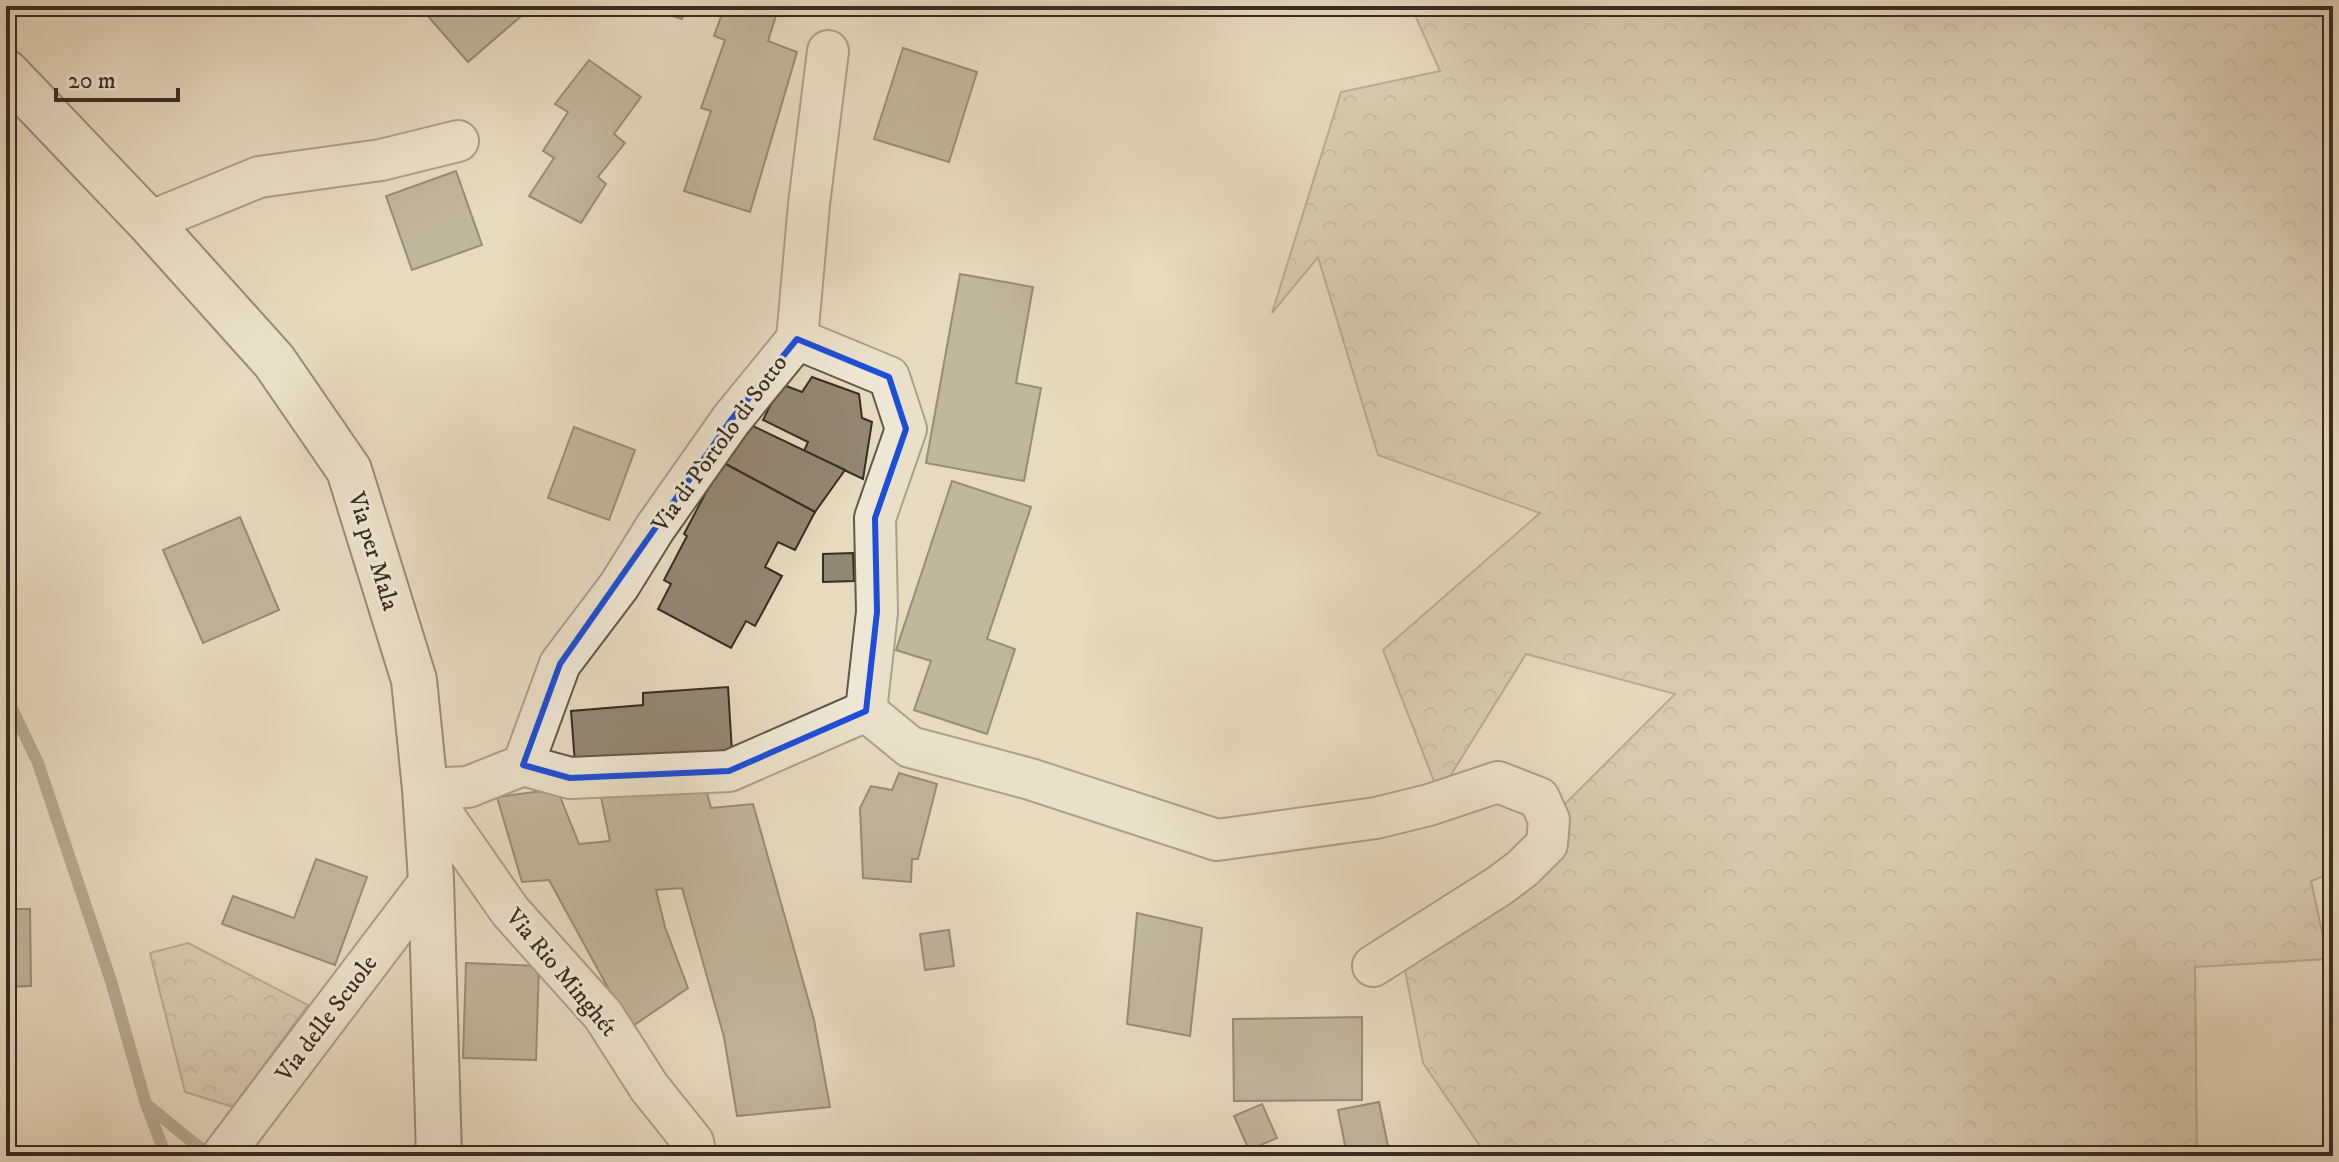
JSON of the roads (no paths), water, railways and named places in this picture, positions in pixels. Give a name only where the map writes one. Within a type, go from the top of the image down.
[{"type":"main road","name":"Via per Mala","points":[[6,72],[149,222],[274,361],[349,470],[414,680],[431,880],[439,1156]]},
{"type":"street","points":[[797,339],[809,204],[828,51]]},
{"type":"street","points":[[149,222],[259,177],[381,160],[458,141]]},
{"type":"street","name":"Via di Pòrtolo di Sotto","points":[[523,765],[560,664],[619,586],[655,528],[731,420],[797,339],[889,377],[906,429],[875,518],[877,612],[866,711]]},
{"type":"street","points":[[425,789],[468,787],[523,765],[570,778],[729,771],[866,711],[910,747],[1030,779],[1217,840],[1376,818],[1429,805],[1498,782],[1539,798],[1549,820],[1547,844],[1499,886],[1373,966]]},
{"type":"street","name":"Via Rio Minghét","points":[[425,789],[510,911],[603,1015],[649,1087],[693,1142],[696,1156]]},
{"type":"street","name":"Via delle Scuole","points":[[224,1153],[431,880]]},
{"type":"waterway","points":[[6,696],[38,763],[111,981],[146,1104],[166,1156]]},
{"type":"waterway","points":[[147,1105],[210,1156]]}]
